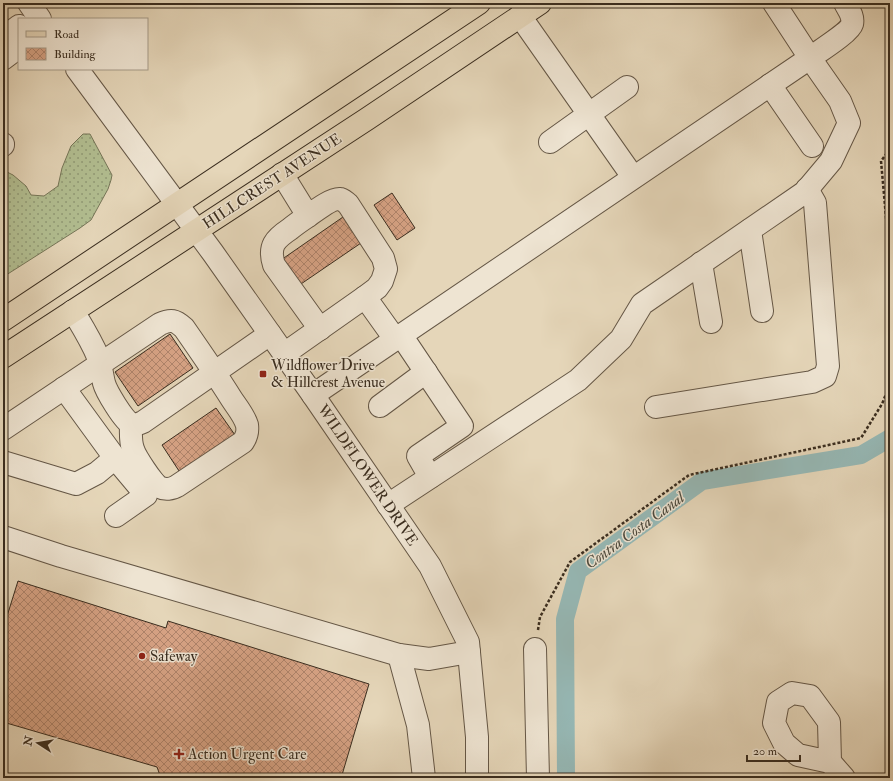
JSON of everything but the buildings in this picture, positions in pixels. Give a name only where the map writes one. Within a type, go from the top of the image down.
[{"type":"main road","name":"HILLCREST AVENUE","points":[[3,357],[367,119],[540,3]]},
{"type":"main road","points":[[3,320],[473,5]]},
{"type":"street","points":[[388,505],[578,380],[621,339],[642,304],[805,192],[831,161],[849,123],[840,101],[774,3]]},
{"type":"street","points":[[313,395],[848,31],[852,24],[851,14],[844,3]]},
{"type":"street","points":[[520,16],[633,177]]},
{"type":"street","points":[[3,38],[18,27]]},
{"type":"street","points":[[3,59],[18,48]]},
{"type":"street","name":"WILDFLOWER DRIVE","points":[[78,70],[270,334],[430,566],[468,642],[477,737],[477,778]]},
{"type":"street","points":[[770,85],[812,146]]},
{"type":"street","points":[[550,142],[627,87]]},
{"type":"street","points":[[282,174],[308,216]]},
{"type":"street","points":[[656,406],[812,382],[825,376],[828,366],[815,203],[807,189]]},
{"type":"street","points":[[284,354],[320,329],[365,297],[377,288],[382,281],[386,269],[383,258],[348,204],[341,199],[335,199],[308,216],[279,236],[274,242],[272,257],[274,265],[320,329]]},
{"type":"street","points":[[750,230],[762,311]]},
{"type":"street","points":[[701,263],[710,322]]},
{"type":"street","points":[[365,297],[426,372],[462,426],[418,456],[430,477]]},
{"type":"street","points":[[73,311],[91,341],[100,364],[106,389],[124,419],[131,424],[143,422],[270,334]]},
{"type":"street","points":[[3,429],[160,324],[171,320],[178,322],[184,328],[215,372],[246,423],[247,437],[243,442],[173,489],[166,489],[155,484],[136,458],[131,440],[131,424]]},
{"type":"street","points":[[380,406],[426,372]]},
{"type":"street","points":[[64,388],[115,458],[146,495],[116,516]]},
{"type":"street","points":[[3,462],[76,484],[97,473],[115,458]]},
{"type":"street","points":[[3,537],[61,556],[399,655],[429,658],[468,652]]},
{"type":"street","points":[[535,649],[538,778]]},
{"type":"street","points":[[399,655],[418,725],[424,778]]},
{"type":"street","points":[[830,762],[844,778]]},
{"type":"path","points":[[890,149],[881,161],[890,262]]},
{"type":"path","points":[[535,649],[540,617],[570,562],[690,475],[861,438],[882,404],[890,384]]},
{"type":"green space","points":[[83,134],[90,134],[112,175],[108,189],[91,220],[3,277],[3,170],[13,175],[26,186],[31,195],[44,196],[58,186],[62,168],[71,146]]},
{"type":"waterway","name":"Contra Costa Canal","points":[[566,778],[565,619],[578,571],[702,481],[861,455],[890,438]]},
{"type":"place","name":"Wildflower Drive & Hillcrest Avenue","points":[[263,374]]},
{"type":"place","name":"Safeway","points":[[142,656]]},
{"type":"place","name":"Action Urgent Care","points":[[179,754]]}]
